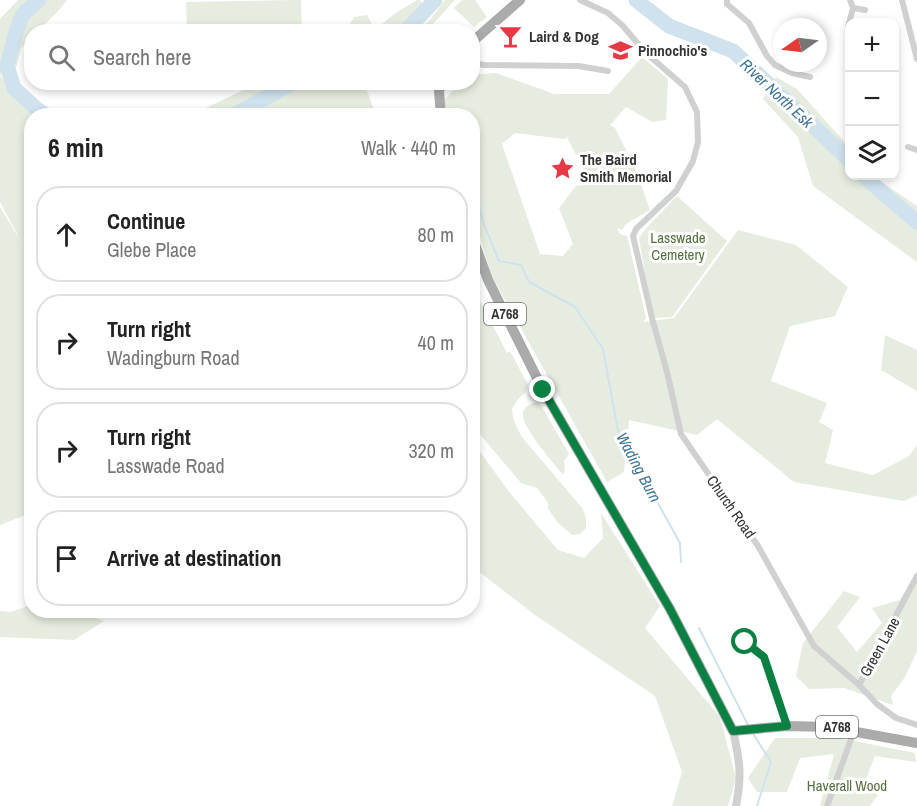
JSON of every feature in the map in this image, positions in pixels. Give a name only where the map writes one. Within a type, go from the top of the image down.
[{"type":"main road","points":[[480,35],[520,0]]},
{"type":"main road","points":[[440,108],[441,90]]},
{"type":"main road","name":"A768","points":[[480,258],[488,280],[543,390],[670,609],[733,731],[787,726],[829,727],[917,743]]},
{"type":"street","name":"Church Road","points":[[579,0],[608,13],[622,25],[645,52],[686,87],[696,112],[698,142],[693,161],[676,191],[636,229],[633,236],[681,434],[758,546],[814,646],[877,704],[896,718],[917,725]]},
{"type":"street","points":[[727,0],[727,4],[748,23],[767,56],[775,65],[792,73],[810,77]]},
{"type":"street","points":[[850,0],[853,8],[850,18]]},
{"type":"street","points":[[902,0],[917,59]]},
{"type":"street","points":[[853,8],[865,10]]},
{"type":"street","points":[[480,64],[578,66],[608,71]]},
{"type":"street","points":[[909,147],[917,150]]},
{"type":"street","name":"Green Lane","points":[[859,685],[917,576]]},
{"type":"street","points":[[745,642],[764,657],[787,726]]},
{"type":"street","points":[[828,806],[854,730]]},
{"type":"street","points":[[733,731],[740,759],[740,786],[736,806]]},
{"type":"green space","points":[[18,0],[67,0],[45,24],[24,24],[24,46],[16,68],[0,75],[0,19]]},
{"type":"green space","points":[[301,0],[302,24],[187,24],[186,2]]},
{"type":"green space","points":[[417,0],[420,0],[422,4],[403,24],[382,24]]},
{"type":"green space","points":[[445,0],[455,0],[433,24],[424,24]]},
{"type":"green space","points":[[462,0],[475,0],[487,17],[478,24],[471,24],[454,8]]},
{"type":"green space","points":[[367,15],[372,24],[350,24],[354,17]]},
{"type":"green space","points":[[642,57],[668,79],[666,120],[652,122],[626,107],[609,124],[615,128],[636,170],[650,210],[626,224],[622,230],[617,228],[620,234],[627,236],[646,318],[643,322],[674,318],[738,230],[796,245],[848,287],[835,316],[790,326],[771,381],[827,403],[819,422],[833,430],[825,463],[873,475],[909,456],[917,445],[917,495],[904,501],[794,482],[717,419],[697,435],[629,420],[624,472],[607,482],[491,275],[480,236],[480,108],[446,108],[444,100],[453,90],[480,90],[480,74],[496,73],[554,94],[609,94]],"holes":[[[515,133],[564,139],[570,135],[567,138],[592,184],[576,186],[559,208],[573,244],[563,256],[540,254],[502,144]]]},
{"type":"green space","points":[[0,75],[16,96],[31,108],[24,108],[24,516],[0,525],[0,207],[23,245],[0,202]]},
{"type":"green space","points":[[776,77],[797,89],[845,143],[845,180],[879,180],[917,206],[917,262],[813,186],[798,137],[763,99]]},
{"type":"green space","points":[[243,90],[271,90],[233,108],[206,108]]},
{"type":"green space","points":[[291,90],[367,90],[373,108],[257,108]]},
{"type":"green space","name":"Lasswade Cemetery","points":[[677,196],[727,241],[672,317],[655,318],[649,299],[639,238]]},
{"type":"green space","points":[[480,301],[507,353],[510,351],[528,385],[526,392],[512,409],[513,418],[521,436],[583,509],[586,528],[580,534],[572,535],[558,523],[548,509],[548,502],[537,488],[521,483],[480,434]]},
{"type":"green space","points":[[885,335],[917,350],[917,391],[881,370]]},
{"type":"green space","points":[[533,403],[542,407],[569,454],[564,461],[563,475],[532,435],[523,419],[524,409]]},
{"type":"green space","points":[[480,452],[510,493],[558,550],[584,558],[603,538],[601,513],[660,606],[645,628],[720,717],[736,778],[728,806],[672,806],[682,772],[655,696],[535,615],[480,572]]},
{"type":"green space","points":[[917,571],[917,651],[905,677],[891,696],[893,705],[844,688],[809,689],[796,676],[803,643],[844,591],[860,597],[837,627],[857,652],[882,623],[872,608],[900,600]]},
{"type":"green space","points":[[24,607],[24,618],[96,618],[104,621],[74,640],[0,637],[0,611],[11,612]]},
{"type":"green space","name":"Haverall Wood","points":[[775,738],[839,738],[915,753],[916,762],[875,756],[866,779],[878,795],[870,806],[820,806],[834,754],[800,758],[787,792],[757,792],[748,778]]},
{"type":"waterway","name":"River North Esk","points":[[36,108],[14,88],[7,66],[23,14],[39,0]]},
{"type":"waterway","name":"River North Esk","points":[[412,24],[435,0]]},
{"type":"waterway","name":"River North Esk","points":[[636,0],[669,26],[733,51],[845,156]]},
{"type":"waterway","name":"River North Esk","points":[[247,108],[280,90]]},
{"type":"waterway","name":"River North Esk","points":[[868,180],[917,222]]},
{"type":"waterway","name":"Wading Burn","points":[[480,209],[499,261],[521,265],[529,282],[575,307],[603,349],[618,431],[680,543],[681,562]]},
{"type":"waterway","name":"Wading Burn","points":[[699,628],[748,725]]},
{"type":"waterway","name":"Wading Burn","points":[[752,732],[771,762],[757,806]]},
{"type":"place","name":"Laird & Dog","points":[[511,37]]},
{"type":"place","name":"Pinnochio's","points":[[620,51]]},
{"type":"place","name":"The Baird Smith Memorial","points":[[562,169]]},
{"type":"route","points":[[543,390],[670,609],[733,731],[787,726],[764,657],[745,642]]}]
